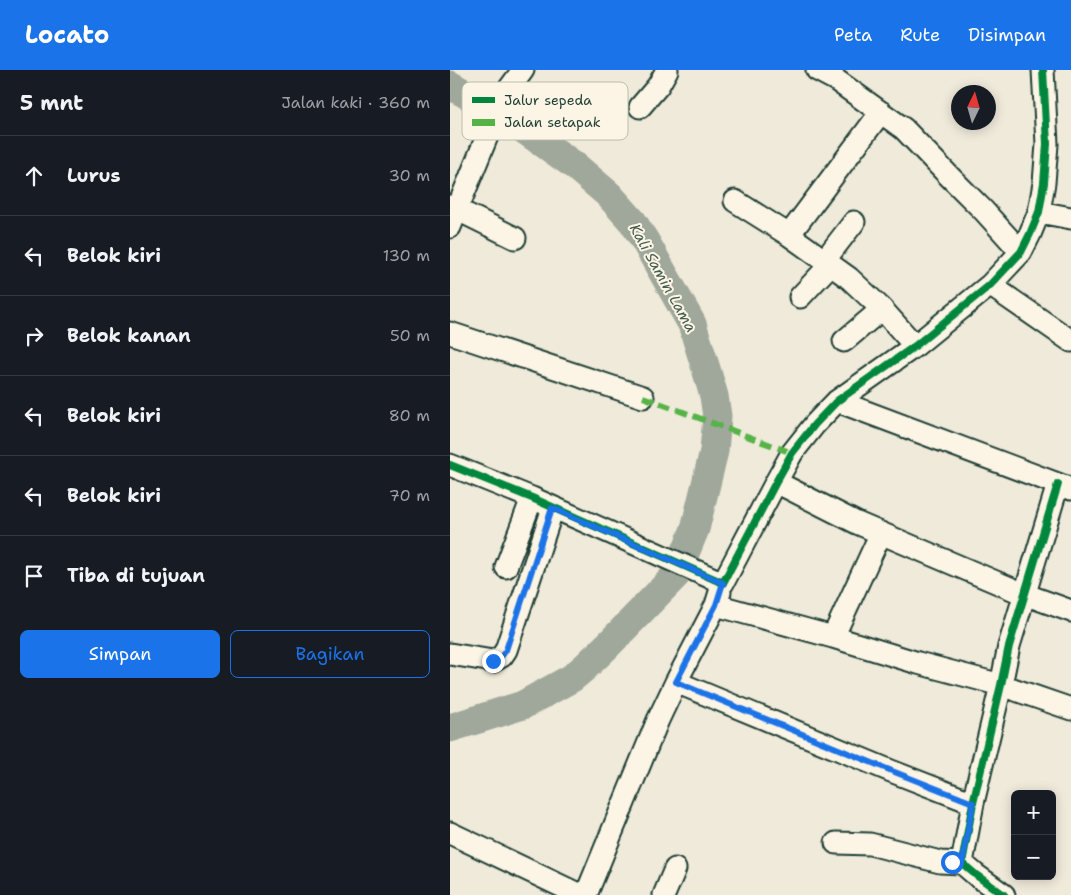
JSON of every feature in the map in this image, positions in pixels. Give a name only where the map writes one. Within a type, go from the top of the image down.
[{"type":"street","points":[[514,82],[523,70]]},
{"type":"street","points":[[640,107],[658,86],[667,70]]},
{"type":"street","points":[[818,70],[836,80],[904,129],[984,210],[1021,252]]},
{"type":"street","points":[[586,895],[658,720],[716,605],[723,583],[792,453],[815,424],[837,401],[916,346],[990,285],[1021,252],[1039,212],[1044,183],[1047,144],[1043,70]]},
{"type":"street","points":[[789,235],[881,112]]},
{"type":"street","points":[[484,140],[452,214],[515,238]]},
{"type":"street","points":[[735,201],[789,235],[849,278],[916,346]]},
{"type":"street","points":[[1039,212],[1071,218]]},
{"type":"street","points":[[800,296],[827,263],[854,222]]},
{"type":"street","points":[[990,285],[1071,341]]},
{"type":"street","points":[[844,341],[882,310]]},
{"type":"street","points":[[450,333],[643,397]]},
{"type":"street","points":[[837,401],[1067,484],[1024,594],[1009,646],[973,803],[962,863]]},
{"type":"street","points":[[450,465],[532,498],[723,583]]},
{"type":"street","points":[[776,482],[857,523],[1024,594],[1071,611]]},
{"type":"street","points":[[506,567],[532,498]]},
{"type":"street","points":[[450,654],[493,661],[502,656],[506,650],[552,508]]},
{"type":"street","points":[[833,637],[881,533]]},
{"type":"street","points":[[716,605],[1001,685],[1071,709]]},
{"type":"street","points":[[676,682],[973,803]]},
{"type":"street","points":[[450,833],[580,895]]},
{"type":"street","points":[[836,843],[870,844],[940,862],[962,863],[1004,895]]},
{"type":"street","points":[[664,895],[675,869]]},
{"type":"waterway","name":"Kali Samin Lama","points":[[450,85],[462,92]]},
{"type":"waterway","name":"Kali Samin Lama","points":[[450,728],[523,705],[572,678],[608,645],[676,575],[695,529],[714,451],[717,416],[714,396],[692,324],[633,222],[609,195],[574,165],[539,140]]},
{"type":"marked path","points":[[643,397],[792,453]]},
{"type":"cycle path","points":[[450,465],[532,498],[723,583],[792,453],[815,424],[837,401],[915,346],[990,285],[1021,252],[1039,212],[1044,183],[1047,144],[1043,70]]},
{"type":"cycle path","points":[[1004,895],[962,863],[973,803],[1009,646],[1058,484]]},
{"type":"route","points":[[493,661],[499,659],[506,650],[552,508],[723,583],[716,605],[676,682],[973,803],[962,863],[952,862]]}]
